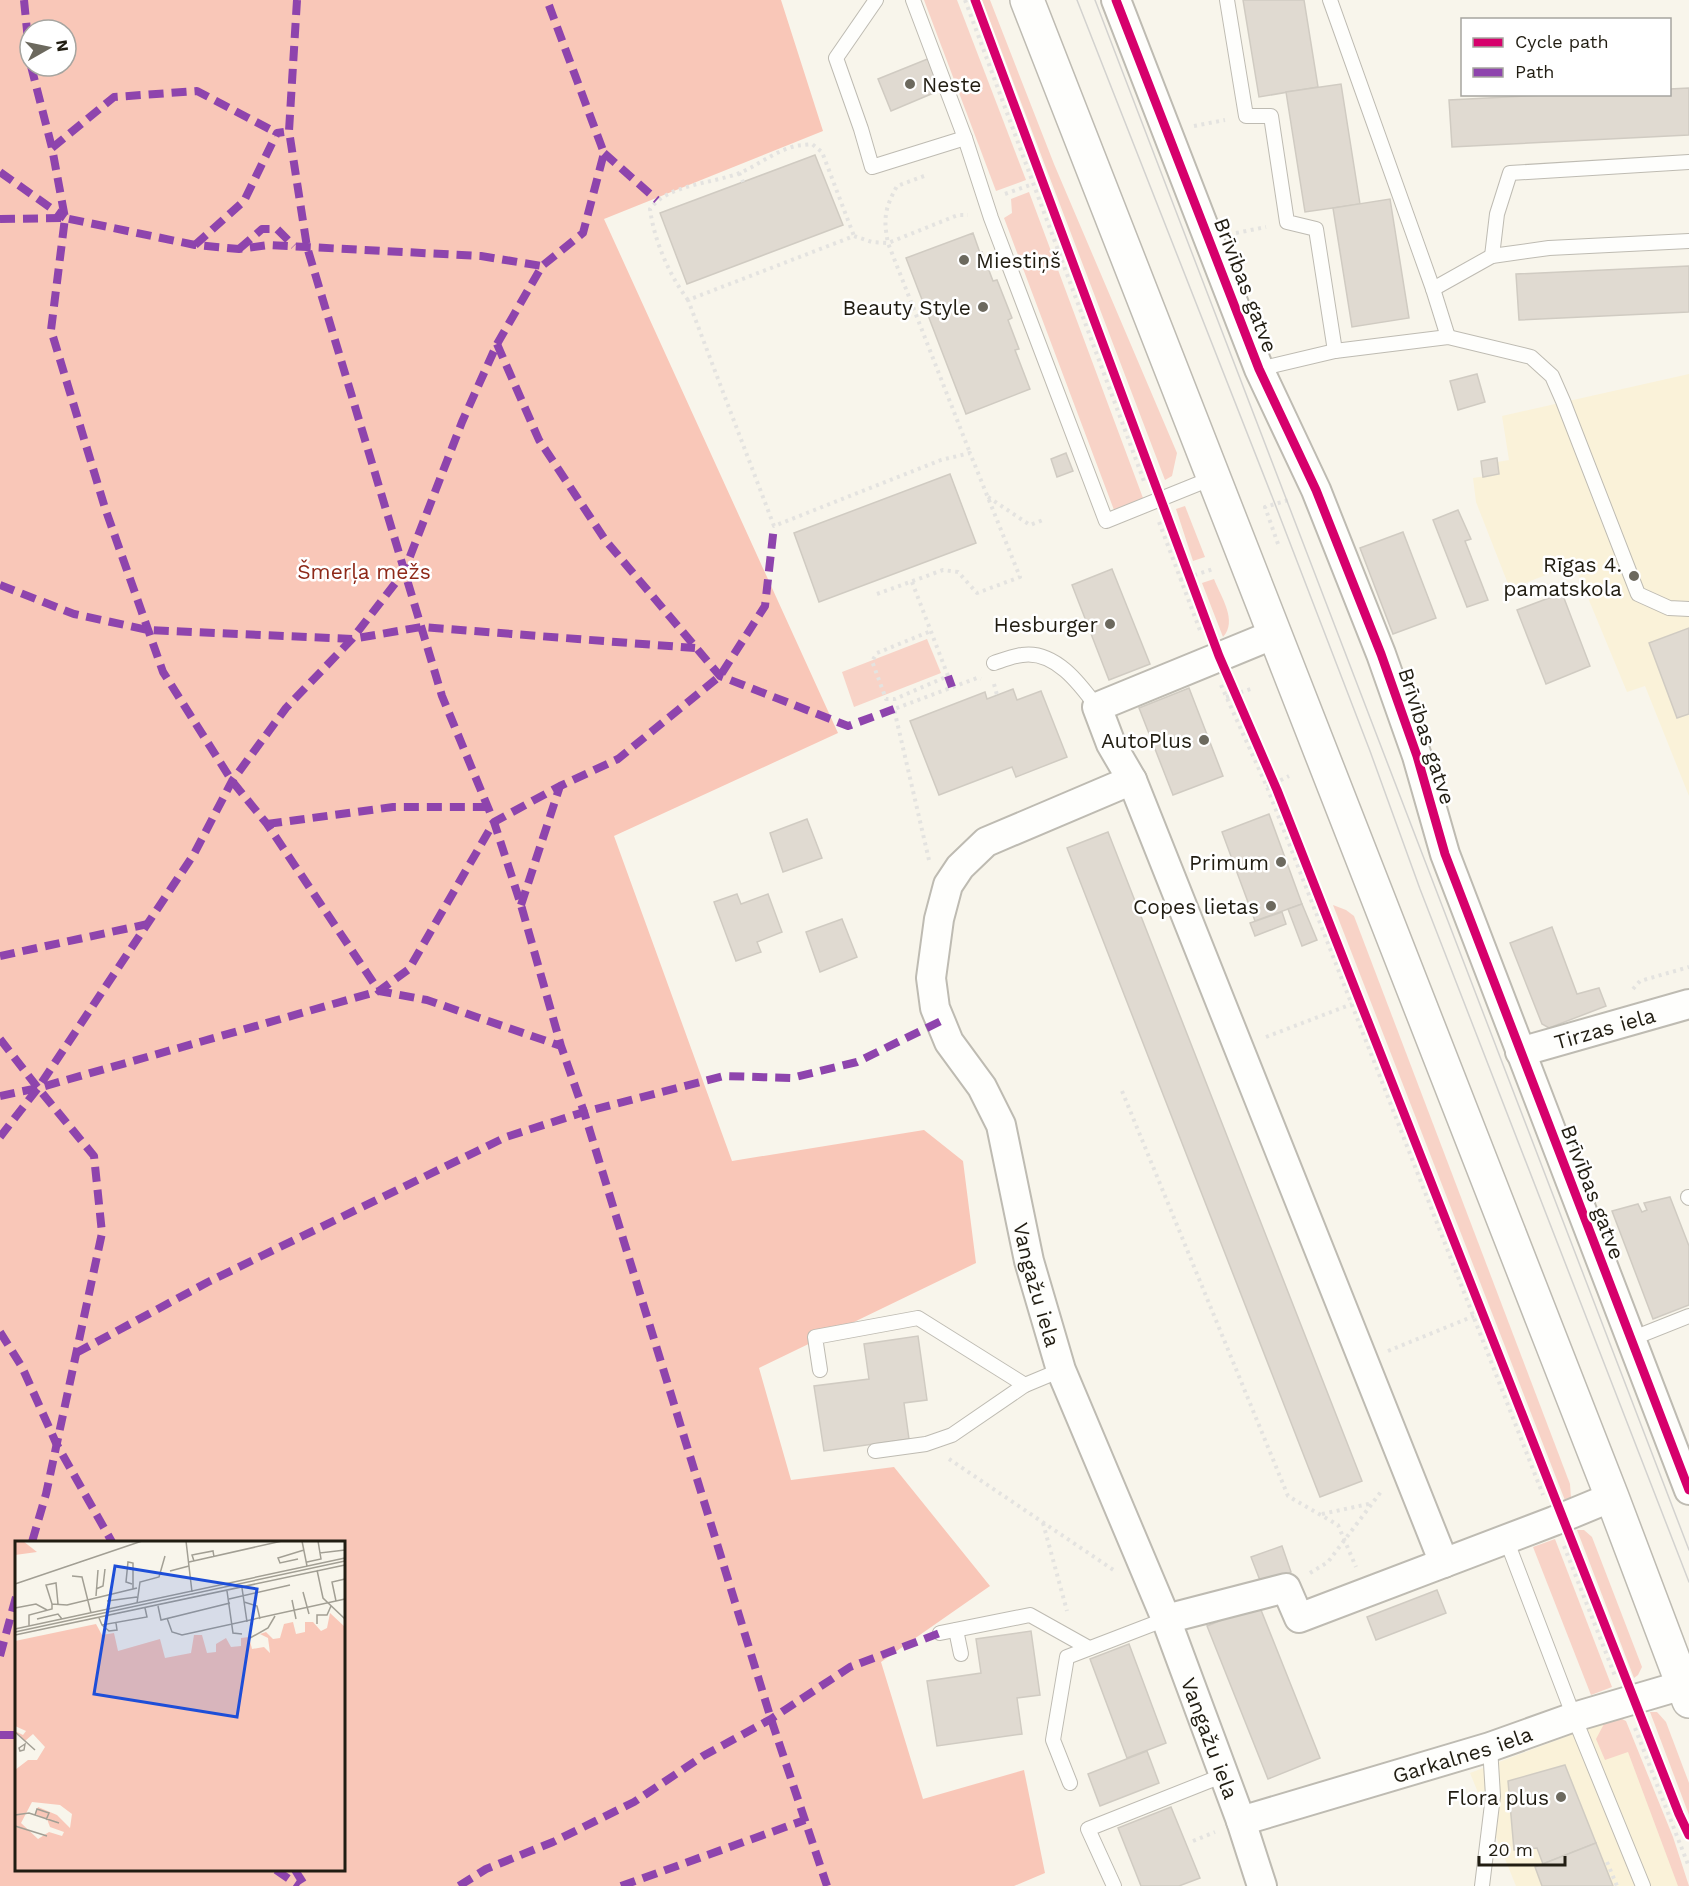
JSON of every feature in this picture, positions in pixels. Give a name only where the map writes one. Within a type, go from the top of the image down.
[{"type":"highway","points":[[1027,0],[1215,477],[1686,1693]]},
{"type":"street","name":"Brīvības gatve","points":[[1116,0],[1259,369],[1316,490],[1382,654],[1417,756],[1445,854],[1689,1490]]},
{"type":"street","points":[[1275,634],[1097,707],[1111,744],[1132,780],[1444,1563]]},
{"type":"street","name":"Vangažu iela","points":[[1132,780],[986,842],[966,861],[948,885],[939,919],[931,978],[935,1008],[949,1042],[982,1087],[1001,1125],[1029,1261],[1061,1370],[1166,1619],[1224,1775],[1232,1825],[1262,1886]]},
{"type":"street","name":"Tirzas iela","points":[[1520,1052],[1689,1004]]},
{"type":"street","points":[[1166,1619],[1286,1588],[1299,1618],[1612,1497]]},
{"type":"street","name":"Garkalnes iela","points":[[1232,1825],[1490,1747],[1574,1717],[1629,1701],[1686,1693]]},
{"type":"lane","points":[[876,0],[836,58],[872,167],[965,138]]},
{"type":"lane","points":[[913,0],[965,138],[991,218],[1106,521],[1215,477]]},
{"type":"lane","points":[[1227,0],[1246,116],[1271,116],[1287,222],[1316,229],[1335,351]]},
{"type":"lane","points":[[1330,0],[1448,337]]},
{"type":"lane","points":[[1492,256],[1497,214],[1510,173],[1689,162]]},
{"type":"lane","points":[[1433,289],[1492,256],[1549,248],[1689,241]]},
{"type":"lane","points":[[1259,369],[1335,351],[1448,337],[1531,357],[1552,376],[1638,594],[1669,608],[1689,609]]},
{"type":"lane","points":[[994,663],[1023,654],[1041,656],[1077,680],[1097,707]]},
{"type":"lane","points":[[1631,1339],[1689,1316]]},
{"type":"lane","points":[[820,1370],[815,1337],[918,1318],[1025,1385]]},
{"type":"lane","points":[[875,1451],[927,1444],[952,1435],[1025,1385],[1061,1370]]},
{"type":"lane","points":[[1506,1539],[1574,1717],[1643,1886]]},
{"type":"lane","points":[[940,1633],[1030,1615],[1089,1648]]},
{"type":"lane","points":[[1070,1783],[1053,1740],[1066,1656],[1166,1619]]},
{"type":"lane","points":[[956,1630],[961,1654]]},
{"type":"lane","points":[[1482,1886],[1493,1796],[1490,1747]]},
{"type":"lane","points":[[1114,1886],[1088,1829],[1224,1775]]},
{"type":"path","points":[[964,0],[1214,658],[1270,785],[1532,1440]]},
{"type":"path","points":[[975,0],[1156,502]]},
{"type":"path","points":[[1192,126],[1246,116]]},
{"type":"path","points":[[854,236],[822,152],[812,144],[790,147],[739,173],[683,189],[657,200],[650,209],[652,225],[676,285],[688,300],[774,526],[941,460],[970,453]]},
{"type":"path","points":[[877,594],[943,570],[958,572],[977,592],[1020,577],[888,243],[885,212],[890,200],[897,186],[936,171],[929,149]]},
{"type":"path","points":[[739,173],[743,182]]},
{"type":"path","points":[[688,300],[854,236],[872,242],[888,243],[958,215],[969,215],[978,222],[991,218],[1004,211],[1004,194],[1033,184]]},
{"type":"path","points":[[1231,234],[1287,222]]},
{"type":"path","points":[[1278,544],[1265,507],[1316,490]]},
{"type":"path","points":[[988,496],[1030,525],[1043,520]]},
{"type":"path","points":[[1185,579],[1213,568]]},
{"type":"path","points":[[912,582],[931,631],[948,676],[895,699],[886,699],[872,661],[878,653],[931,631]]},
{"type":"path","points":[[931,867],[894,709],[977,678]]},
{"type":"path","points":[[993,680],[997,695]]},
{"type":"path","points":[[1231,696],[1254,687]]},
{"type":"path","points":[[1270,785],[1289,776]]},
{"type":"path","points":[[1270,785],[1352,1004],[1474,1316],[1558,1519],[1629,1701],[1689,1867]]},
{"type":"path","points":[[1239,1047],[1352,1004]]},
{"type":"path","points":[[1122,1092],[1288,1496],[1338,1525],[1368,1592]]},
{"type":"path","points":[[1363,1361],[1474,1316]]},
{"type":"path","points":[[927,1444],[1120,1575]]},
{"type":"path","points":[[1286,1588],[1328,1562],[1374,1503],[1388,1480]]},
{"type":"path","points":[[1320,1515],[1374,1503]]},
{"type":"path","points":[[1043,1522],[1074,1639]]},
{"type":"path","points":[[1629,1701],[1679,1814]]},
{"type":"path","points":[[1193,1841],[1232,1825]]},
{"type":"shaded area","points":[[924,0],[957,0],[1026,180],[996,191]]},
{"type":"shaded area","points":[[982,0],[990,0],[1054,164],[1177,453],[1172,476],[1165,480]]},
{"type":"shaded area","points":[[1029,192],[1143,498],[1114,510],[1004,218],[1012,213],[1011,199]]},
{"type":"shaded area","name":"Rīgas 4. pamatskola","points":[[1689,374],[1689,796],[1645,686],[1627,692],[1574,564],[1510,589],[1476,502],[1473,478],[1499,474],[1497,462],[1509,460],[1502,416]]},
{"type":"shaded area","points":[[1185,506],[1205,557],[1193,561],[1176,509]]},
{"type":"shaded area","points":[[1214,579],[1229,616],[1227,631],[1223,637],[1202,583]]},
{"type":"shaded area","points":[[927,639],[941,673],[854,707],[842,672]]},
{"type":"shaded area","points":[[1333,905],[1354,916],[1570,1484],[1571,1498],[1566,1503]]},
{"type":"shaded area","points":[[1577,1530],[1584,1530],[1592,1537],[1642,1667],[1634,1678]]},
{"type":"shaded area","points":[[1555,1539],[1612,1687],[1591,1695],[1533,1547]]},
{"type":"shaded area","points":[[1650,1712],[1657,1712],[1666,1722],[1689,1783],[1689,1815]]},
{"type":"shaded area","points":[[1620,1716],[1683,1886],[1516,1886],[1470,1773]]},
{"type":"shaded area","points":[[1620,1718],[1626,1721],[1673,1837],[1689,1886],[1678,1886],[1628,1752],[1605,1760],[1596,1739],[1604,1724]]},
{"type":"green space","name":"Šmerļa mežs","points":[[0,0],[781,0],[823,131],[604,219],[838,733],[614,836],[732,1161],[924,1130],[963,1161],[976,1263],[759,1368],[791,1480],[894,1467],[990,1586],[881,1662],[923,1799],[1024,1770],[1045,1873],[1014,1886],[0,1886]]},
{"type":"building","points":[[1243,0],[1304,0],[1318,87],[1259,97]]},
{"type":"building","name":"Neste","points":[[930,58],[943,89],[891,111],[878,79]]},
{"type":"building","points":[[1341,84],[1360,204],[1305,212],[1286,92]]},
{"type":"building","points":[[1689,88],[1689,135],[1452,147],[1449,100],[1525,96],[1671,96],[1671,89]]},
{"type":"building","points":[[815,155],[843,225],[687,284],[660,213]]},
{"type":"building","points":[[1390,199],[1409,318],[1352,327],[1333,208]]},
{"type":"building","points":[[973,233],[993,281],[997,280],[1012,318],[1008,320],[1019,349],[1015,350],[1030,389],[966,414],[906,258]]},
{"type":"building","points":[[1689,266],[1689,312],[1519,320],[1516,274]]},
{"type":"building","points":[[1477,374],[1485,402],[1458,410],[1450,381]]},
{"type":"building","points":[[1066,453],[1073,471],[1057,477],[1051,459]]},
{"type":"building","points":[[1497,458],[1499,474],[1483,477],[1481,461]]},
{"type":"building","points":[[950,474],[976,543],[819,602],[794,533]]},
{"type":"building","points":[[1458,510],[1471,539],[1465,541],[1488,600],[1467,607],[1433,520]]},
{"type":"building","points":[[1403,532],[1436,618],[1393,634],[1360,548]]},
{"type":"building","points":[[1112,569],[1150,664],[1109,680],[1072,585]]},
{"type":"building","points":[[1562,593],[1590,666],[1546,684],[1517,610]]},
{"type":"building","points":[[1689,628],[1689,714],[1677,718],[1649,643]]},
{"type":"building","points":[[1189,688],[1223,776],[1173,795],[1139,708]]},
{"type":"building","points":[[1013,689],[1017,700],[1041,691],[1067,757],[1016,777],[1012,767],[939,795],[910,721],[985,692],[987,699]]},
{"type":"building","points":[[1269,814],[1302,904],[1255,921],[1222,832]]},
{"type":"building","points":[[807,819],[822,858],[783,872],[770,833]]},
{"type":"building","points":[[1108,832],[1362,1481],[1320,1497],[1067,848]]},
{"type":"building","points":[[737,894],[741,904],[768,894],[782,932],[757,942],[761,952],[736,961],[714,902]]},
{"type":"building","points":[[1302,904],[1317,940],[1302,946],[1288,909]]},
{"type":"building","points":[[1282,912],[1286,924],[1255,936],[1250,923]]},
{"type":"building","points":[[842,919],[857,957],[820,972],[806,932]]},
{"type":"building","points":[[1552,927],[1577,994],[1599,988],[1606,1006],[1549,1028],[1542,1024],[1510,943]]},
{"type":"building","points":[[1670,1197],[1689,1246],[1689,1305],[1653,1319],[1612,1211],[1638,1204],[1642,1212],[1647,1210],[1644,1203]]},
{"type":"building","points":[[918,1336],[927,1400],[904,1403],[909,1439],[824,1451],[814,1386],[869,1379],[864,1344]]},
{"type":"building","points":[[1282,1546],[1291,1572],[1261,1583],[1251,1557]]},
{"type":"building","points":[[1437,1590],[1446,1613],[1376,1640],[1367,1617]]},
{"type":"building","points":[[1259,1605],[1320,1758],[1268,1779],[1207,1626]]},
{"type":"building","points":[[1031,1631],[1040,1695],[1017,1698],[1022,1734],[937,1746],[927,1681],[981,1673],[976,1639]]},
{"type":"building","points":[[1129,1644],[1166,1743],[1127,1758],[1090,1659]]},
{"type":"building","points":[[1147,1751],[1159,1783],[1100,1806],[1088,1774]]},
{"type":"building","points":[[1565,1765],[1596,1843],[1543,1864],[1537,1848],[1514,1850],[1508,1781]]},
{"type":"building","points":[[1171,1807],[1200,1878],[1179,1886],[1141,1886],[1118,1828]]},
{"type":"building","points":[[1596,1843],[1613,1886],[1542,1886],[1535,1867]]},
{"type":"tram line","points":[[1077,0],[1275,504],[1370,751],[1420,889],[1689,1582]]},
{"type":"tram line","points":[[1095,0],[1689,1550]]},
{"type":"marked path","points":[[24,0],[26,18]]},
{"type":"marked path","points":[[297,0],[289,131],[307,247],[442,696],[494,822],[521,905],[561,1046],[584,1112],[771,1719],[827,1886]]},
{"type":"marked path","points":[[0,1137],[38,1088],[194,854],[232,781],[286,708],[352,639],[404,572],[462,422],[497,344],[542,266],[583,233],[604,153],[547,0]]},
{"type":"marked path","points":[[34,78],[52,148],[65,218],[51,330],[105,508],[163,672],[232,781],[267,824],[379,991],[427,1000],[561,1046]]},
{"type":"marked path","points":[[52,148],[114,97],[197,91],[277,133]]},
{"type":"marked path","points":[[195,245],[244,201],[277,133],[284,132]]},
{"type":"marked path","points":[[604,153],[657,200]]},
{"type":"marked path","points":[[0,172],[65,218]]},
{"type":"marked path","points":[[0,219],[65,218],[195,245],[239,249],[269,245],[481,256],[542,266]]},
{"type":"marked path","points":[[239,249],[262,229],[277,229],[294,246]]},
{"type":"marked path","points":[[497,344],[539,440],[606,541],[720,676],[848,726],[894,709]]},
{"type":"marked path","points":[[0,1096],[38,1088],[379,991],[409,969],[494,822],[560,786],[618,759],[720,676],[765,606],[774,526]]},
{"type":"marked path","points":[[0,585],[74,614],[148,630],[352,639],[421,627],[695,648]]},
{"type":"marked path","points":[[948,676],[952,687]]},
{"type":"marked path","points":[[521,905],[560,786]]},
{"type":"marked path","points":[[267,824],[393,807],[487,807]]},
{"type":"marked path","points":[[0,956],[148,924]]},
{"type":"marked path","points":[[76,1353],[208,1282],[506,1137],[584,1112],[724,1076],[791,1078],[857,1062],[941,1021]]},
{"type":"marked path","points":[[0,1039],[94,1156],[102,1233],[46,1494],[32,1541]]},
{"type":"marked path","points":[[0,1332],[22,1367],[56,1443],[111,1541]]},
{"type":"marked path","points":[[0,1656],[15,1601]]},
{"type":"marked path","points":[[459,1886],[486,1869],[553,1842],[634,1802],[703,1756],[771,1719],[850,1667],[940,1633]]},
{"type":"marked path","points":[[0,1735],[15,1735]]},
{"type":"marked path","points":[[621,1886],[805,1820]]},
{"type":"marked path","points":[[277,1871],[299,1886]]},
{"type":"marked path","points":[[296,1871],[305,1886]]},
{"type":"cycle path","points":[[975,0],[1219,656],[1277,790],[1689,1835]]},
{"type":"cycle path","points":[[1116,0],[1259,369],[1316,490],[1381,654],[1417,756],[1445,854],[1689,1490]]},
{"type":"place","name":"Neste","points":[[910,84]]},
{"type":"place","name":"Miestiņš","points":[[964,260]]},
{"type":"place","name":"Beauty Style","points":[[983,307]]},
{"type":"place","name":"Rīgas 4. pamatskola","points":[[1634,576]]},
{"type":"place","name":"Hesburger","points":[[1110,624]]},
{"type":"place","name":"AutoPlus","points":[[1204,740]]},
{"type":"place","name":"Primum","points":[[1281,862]]},
{"type":"place","name":"Copes lietas","points":[[1271,906]]},
{"type":"place","name":"Flora plus","points":[[1561,1797]]}]
